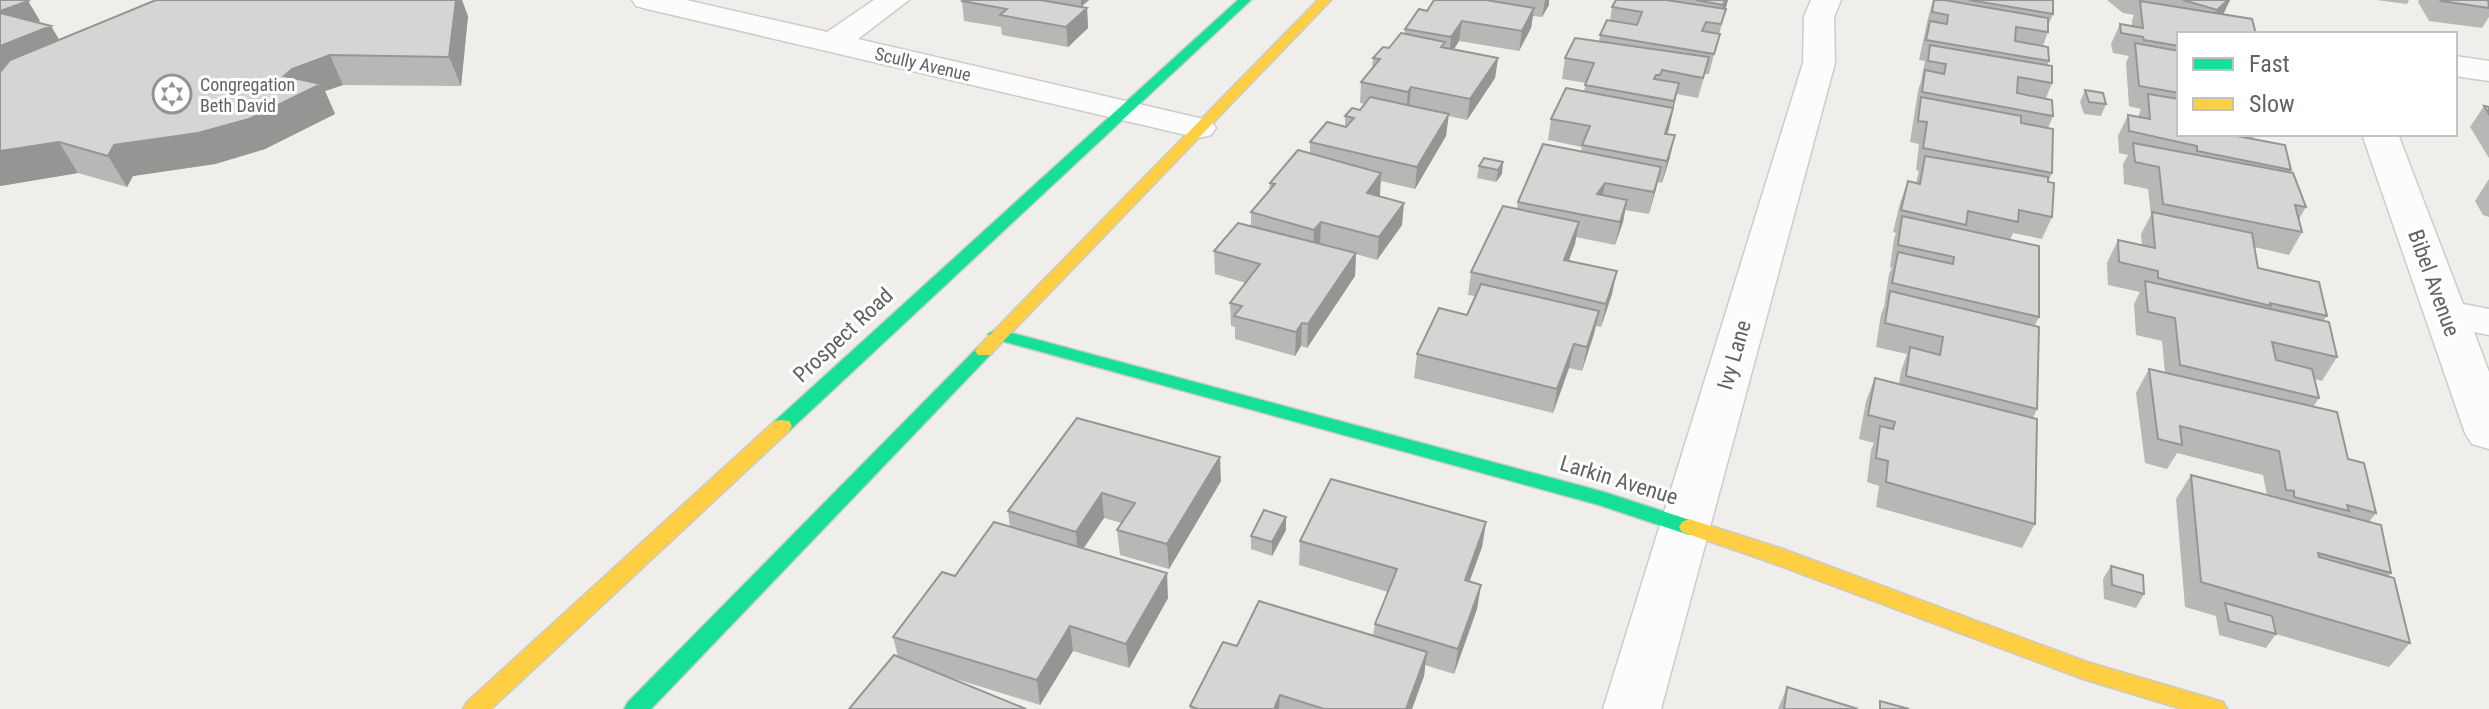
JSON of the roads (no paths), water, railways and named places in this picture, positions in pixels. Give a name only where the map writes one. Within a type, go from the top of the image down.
[{"type":"main road","name":"Prospect Road","points":[[475,709],[1245,0]]},
{"type":"main road","points":[[636,709],[997,334],[1325,0]]},
{"type":"main road","name":"Larkin Avenue","points":[[997,334],[1604,499],[1684,525],[2083,670],[2215,709]]},
{"type":"street","name":"Scully Avenue","points":[[647,0],[1199,128]]},
{"type":"street","points":[[832,43],[894,0]]},
{"type":"street","name":"Ivy Lane","points":[[1632,709],[1819,63],[1819,17],[1826,0]]},
{"type":"street","points":[[2457,66],[2489,71]]},
{"type":"street","name":"Bibel Avenue","points":[[2381,136],[2489,433]]},
{"type":"street","points":[[2446,313],[2489,322]]},
{"type":"place","name":"Congregation Beth David","points":[[172,94]]}]
